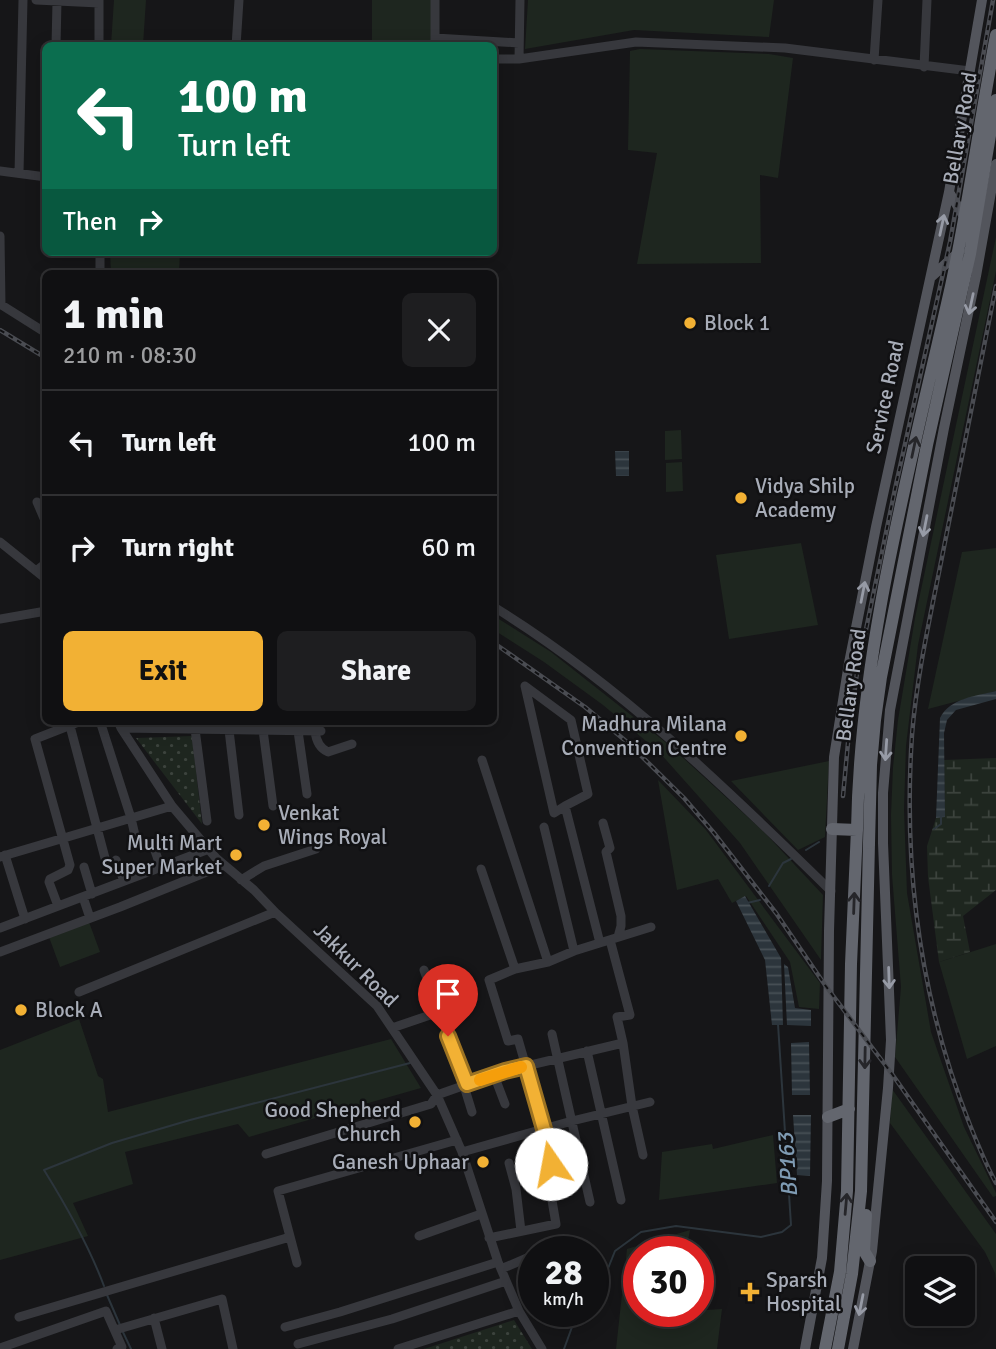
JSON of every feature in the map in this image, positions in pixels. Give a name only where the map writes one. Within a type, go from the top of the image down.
[{"type":"highway","name":"Bellary Road","points":[[825,1349],[846,1273],[851,964],[863,722],[886,582],[920,416],[951,284],[996,35]]},
{"type":"highway","name":"Bellary Road","points":[[838,1349],[846,1273],[861,1191],[869,843],[875,720],[924,457],[970,254],[996,100]]},
{"type":"highway","points":[[832,829],[857,830]]},
{"type":"highway","points":[[828,1117],[849,1109]]},
{"type":"highway","points":[[861,1191],[867,1205],[864,1251],[870,1261]]},
{"type":"main road","name":"Service Road","points":[[828,1117],[828,971],[834,757],[880,508],[949,192],[982,0]]},
{"type":"main road","points":[[853,1349],[870,1261],[891,1041],[883,844],[883,793],[890,710],[996,164]]},
{"type":"main road","points":[[949,192],[963,215],[970,218],[977,216],[990,198]]},
{"type":"main road","points":[[931,277],[963,250],[974,254],[976,276]]},
{"type":"main road","points":[[805,1349],[822,1258],[828,1117]]},
{"type":"street","points":[[19,173],[23,0]]},
{"type":"street","points":[[36,0],[99,1],[99,42]]},
{"type":"street","points":[[236,42],[239,0]]},
{"type":"street","points":[[435,0],[435,42]]},
{"type":"street","points":[[519,59],[520,0]]},
{"type":"street","points":[[874,60],[878,0]]},
{"type":"street","points":[[924,67],[927,0]]},
{"type":"street","points":[[56,42],[57,1]]},
{"type":"street","points":[[497,59],[519,59],[636,42],[785,48],[970,71]]},
{"type":"street","points":[[497,43],[519,43]]},
{"type":"street","points":[[0,171],[42,176]]},
{"type":"street","points":[[0,236],[1,304],[42,330]]},
{"type":"street","points":[[37,502],[42,514]]},
{"type":"street","points":[[0,542],[42,576]]},
{"type":"street","points":[[36,571],[42,566]]},
{"type":"street","points":[[497,609],[558,650],[649,721],[831,891]]},
{"type":"street","points":[[0,619],[42,612]]},
{"type":"street","points":[[525,686],[571,720],[588,794],[565,806],[554,813],[525,686]]},
{"type":"street","points":[[101,725],[137,844]]},
{"type":"street","points":[[120,725],[318,731],[316,740],[325,751],[352,744]]},
{"type":"street","name":"Jakkur Road","points":[[120,725],[172,806],[224,865],[377,1006],[438,1095],[462,1152],[489,1238],[518,1309]]},
{"type":"street","points":[[58,906],[49,882],[68,870],[70,865],[35,739],[70,726],[105,858]]},
{"type":"street","points":[[195,729],[207,821]]},
{"type":"street","points":[[229,730],[239,815]]},
{"type":"street","points":[[263,730],[273,806]]},
{"type":"street","points":[[298,731],[307,794]]},
{"type":"street","points":[[482,760],[548,962]]},
{"type":"street","points":[[24,919],[2,856],[172,806]]},
{"type":"street","points":[[565,806],[609,940],[630,1015],[618,1017],[643,1155]]},
{"type":"street","points":[[603,823],[610,848],[606,852],[621,916],[621,926],[609,940]]},
{"type":"street","points":[[544,827],[574,951]]},
{"type":"street","points":[[153,845],[161,867]]},
{"type":"street","points":[[0,928],[209,849]]},
{"type":"street","points":[[241,880],[264,866],[316,849]]},
{"type":"street","points":[[116,860],[124,881]]},
{"type":"street","points":[[0,952],[224,865]]},
{"type":"street","points":[[84,867],[90,918]]},
{"type":"street","points":[[481,869],[515,969]]},
{"type":"street","points":[[79,992],[275,912]]},
{"type":"street","points":[[489,1238],[555,1224],[544,1129],[518,1039],[508,1041],[489,980],[515,969],[548,962],[651,927]]},
{"type":"street","points":[[425,970],[466,1085],[472,1112]]},
{"type":"street","points":[[392,1028],[439,1012]]},
{"type":"street","points":[[551,1034],[590,1202]]},
{"type":"street","points":[[266,1154],[431,1104],[438,1095],[494,1074],[623,1043]]},
{"type":"street","points":[[587,1051],[621,1200]]},
{"type":"street","points":[[494,1074],[505,1104]]},
{"type":"street","points":[[462,1152],[650,1102]]},
{"type":"street","points":[[297,1263],[278,1191],[457,1140]]},
{"type":"street","points":[[509,1163],[516,1189],[521,1231]]},
{"type":"street","points":[[419,1236],[481,1213]]},
{"type":"street","points":[[19,1317],[290,1237]]},
{"type":"street","points":[[285,1327],[518,1260]]},
{"type":"street","points":[[298,1344],[392,1319],[506,1281]]},
{"type":"street","points":[[119,1328],[222,1299],[233,1349]]},
{"type":"street","points":[[0,1348],[106,1311],[119,1328],[122,1347],[117,1349]]},
{"type":"street","points":[[398,1349],[518,1311]]},
{"type":"street","points":[[154,1318],[162,1349]]},
{"type":"street","name":"Jakkur Road","points":[[529,1327],[542,1349]]},
{"type":"green space","points":[[114,0],[146,0],[143,42],[111,42]]},
{"type":"green space","points":[[372,0],[431,0],[431,42],[372,42]]},
{"type":"green space","points":[[528,0],[774,0],[769,37],[634,30],[525,49]]},
{"type":"green space","points":[[640,49],[769,54],[793,58],[778,178],[760,175],[761,263],[637,264],[657,153],[628,150],[630,51]]},
{"type":"green space","points":[[996,237],[996,271],[918,645],[906,746],[904,809],[907,893],[931,1032],[964,1127],[996,1193],[993,1197],[895,1057],[901,987],[892,875],[891,815],[898,720],[915,618]]},
{"type":"green space","points":[[110,256],[180,256],[179,270],[111,270]]},
{"type":"green space","points":[[681,430],[682,459],[665,460],[665,431]]},
{"type":"green space","points":[[682,462],[683,491],[666,492],[666,463]]},
{"type":"green space","points":[[801,543],[818,625],[729,639],[716,555]]},
{"type":"green space","points":[[996,548],[996,691],[928,709],[962,552]]},
{"type":"green space","points":[[497,618],[551,652],[669,745],[765,833],[823,895],[821,960],[740,843],[659,752],[603,705],[497,632]]},
{"type":"green space","points":[[192,736],[202,824],[136,738]]},
{"type":"green space","points":[[996,758],[996,890],[963,916],[970,952],[939,962],[928,877],[927,846],[936,818],[945,817],[944,760]]},
{"type":"green space","points":[[829,761],[825,837],[798,850],[731,781]]},
{"type":"green space","points":[[658,780],[706,830],[820,983],[819,1009],[799,1007],[790,962],[746,896],[732,903],[718,879],[677,890]]},
{"type":"green space","points":[[89,922],[100,952],[60,967],[49,937]]},
{"type":"green space","points":[[996,944],[996,1046],[967,1059],[939,962]]},
{"type":"green space","points":[[79,1019],[98,1076],[103,1079],[108,1112],[391,1039],[421,1088],[249,1137],[238,1124],[125,1152],[133,1184],[73,1203],[88,1236],[0,1260],[0,1050]]},
{"type":"green space","points":[[892,1089],[996,1234],[996,1280],[985,1252],[890,1123]]},
{"type":"green space","points":[[773,1135],[777,1183],[659,1200],[662,1152],[712,1144],[713,1149]]},
{"type":"green space","points":[[690,1230],[689,1236],[670,1236]]},
{"type":"green space","points":[[623,1285],[623,1327],[714,1327],[714,1310],[722,1309],[717,1349],[616,1349]]},
{"type":"green space","points":[[514,1320],[532,1349],[424,1349]]},
{"type":"shaded area","points":[[615,451],[629,451],[629,476],[616,476]]},
{"type":"shaded area","points":[[996,691],[996,699],[956,710],[947,720],[944,733],[945,817],[936,818],[940,718],[944,711],[957,702]]},
{"type":"shaded area","points":[[745,896],[781,958],[783,1025],[772,1025],[765,960],[736,901]]},
{"type":"shaded area","points":[[784,964],[788,967],[795,1008],[811,1010],[811,1026],[787,1025]]},
{"type":"shaded area","points":[[809,1042],[810,1095],[792,1095],[791,1043]]},
{"type":"shaded area","points":[[793,1115],[811,1115],[810,1176],[797,1175]]},
{"type":"waterway","points":[[934,829],[941,824],[941,817]]},
{"type":"waterway","points":[[806,850],[819,842]]},
{"type":"waterway","points":[[769,886],[783,863],[791,859]]},
{"type":"waterway","name":"BP163","points":[[747,903],[760,900]]},
{"type":"waterway","name":"BP163","points":[[609,1266],[615,1251],[641,1232],[676,1226],[761,1237],[782,1232],[791,1225],[778,1024]]},
{"type":"waterway","points":[[104,1286],[92,1256],[44,1170],[112,1143],[190,1120],[410,1063]]},
{"type":"waterway","points":[[107,1295],[120,1325]]},
{"type":"waterway","name":"BP163","points":[[564,1349],[572,1327]]},
{"type":"waterway","points":[[122,1330],[131,1349]]},
{"type":"railway","points":[[843,796],[857,673],[950,242],[993,0]]},
{"type":"railway","points":[[996,286],[921,664],[914,711],[910,785],[913,884],[927,982],[953,1078],[985,1162],[996,1183]]},
{"type":"railway","points":[[0,330],[42,356]]},
{"type":"railway","points":[[497,645],[585,707],[627,742],[684,798],[776,913],[996,1222]]},
{"type":"slow traffic","points":[[480,1080],[521,1067]]},
{"type":"place","name":"Block 1","points":[[690,323]]},
{"type":"place","name":"Vidya Shilp Academy","points":[[741,498]]},
{"type":"place","name":"Madhura Milana Convention Centre","points":[[741,736]]},
{"type":"place","name":"Venkat Wings Royal","points":[[264,825]]},
{"type":"place","name":"Multi Mart Super Market","points":[[236,855]]},
{"type":"place","name":"Block A","points":[[21,1010]]},
{"type":"place","name":"Good Shepherd Church","points":[[415,1122]]},
{"type":"place","name":"Ganesh Uphaar","points":[[483,1162]]},
{"type":"place","name":"Sparsh Hospital","points":[[750,1292]]},
{"type":"route","points":[[448,1036],[467,1084],[526,1066],[551,1164]]}]
